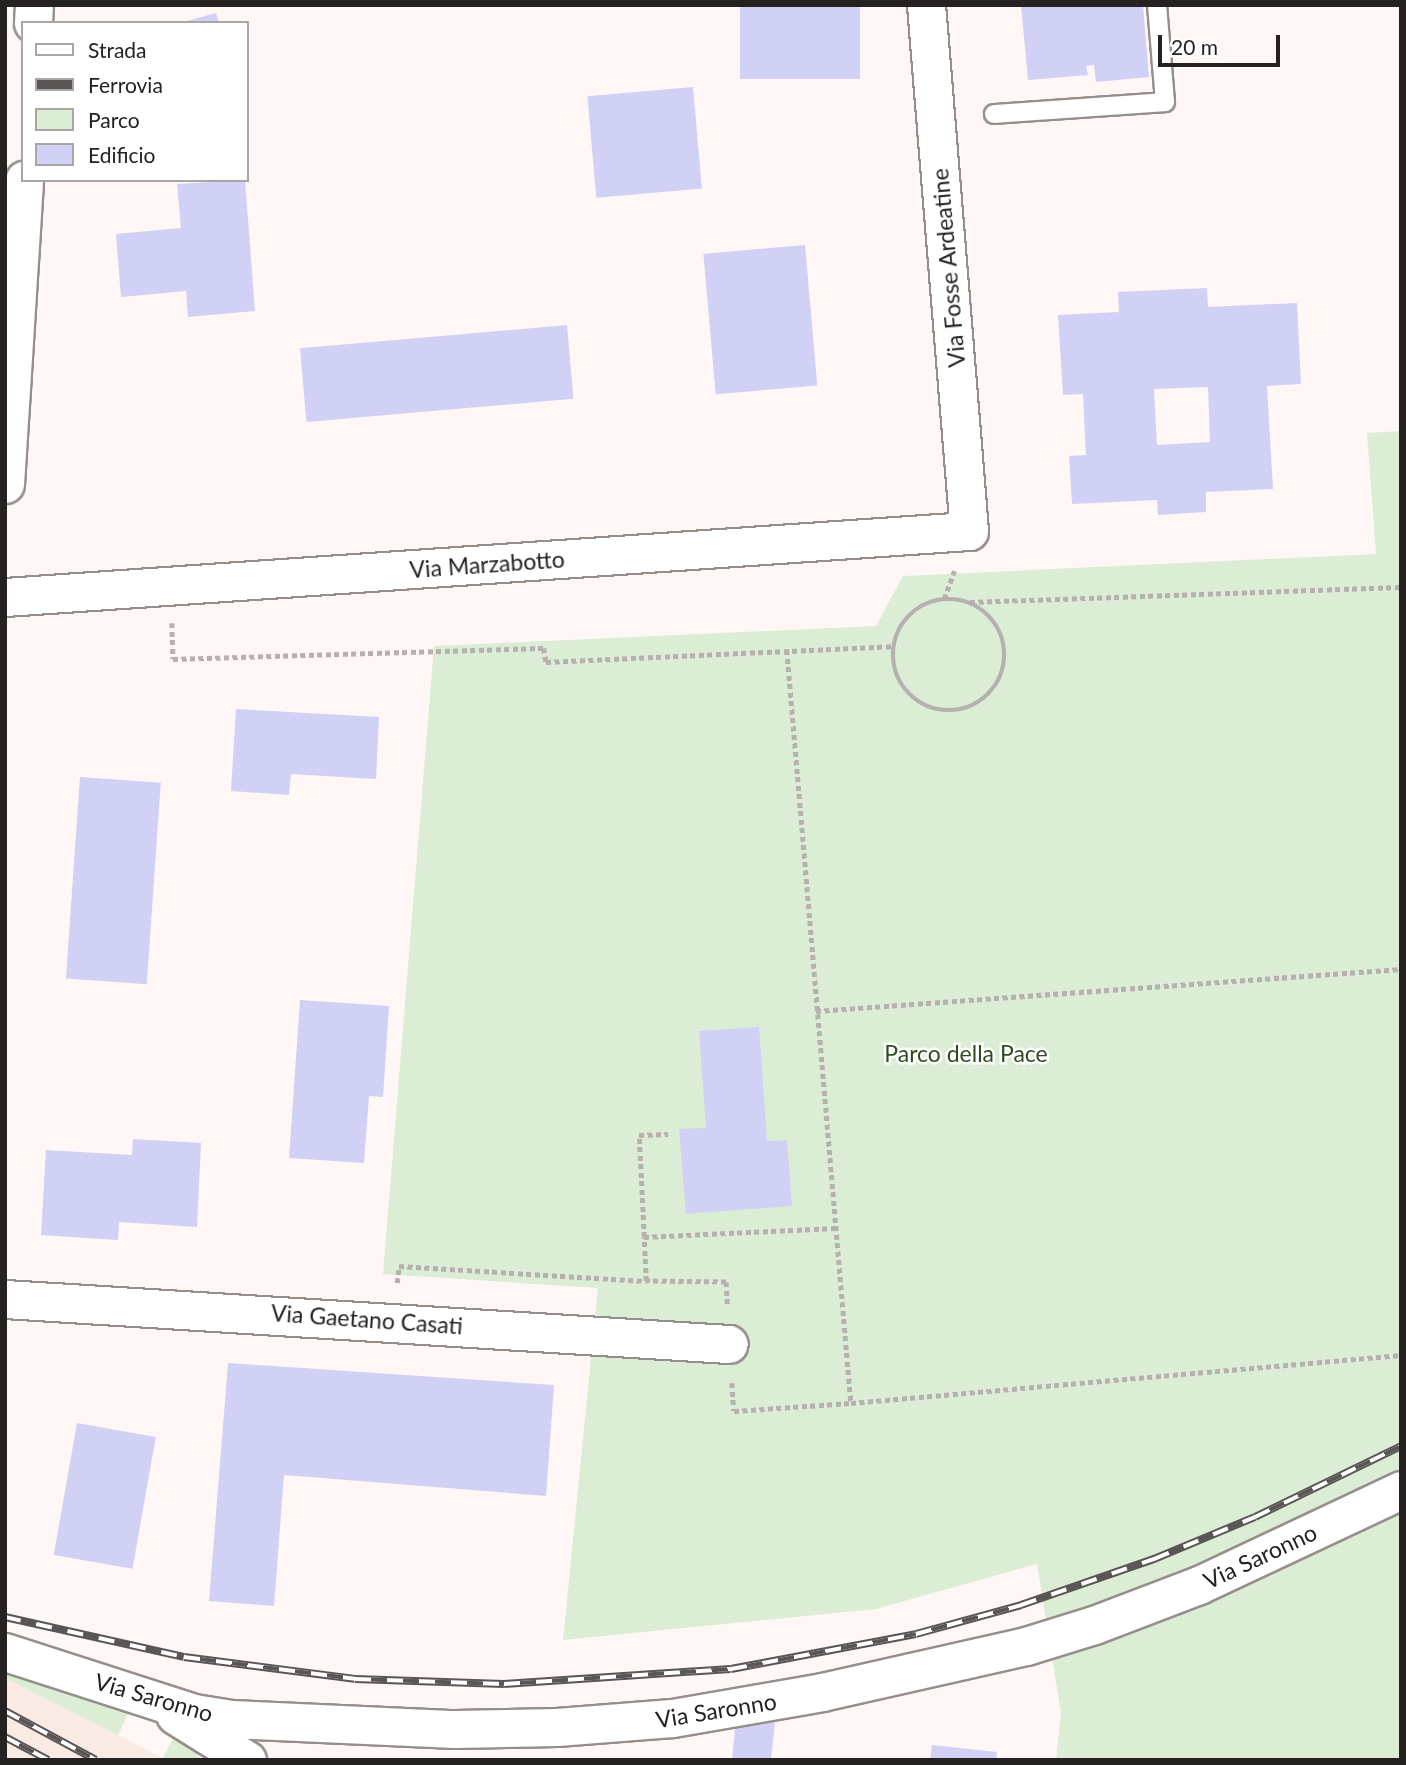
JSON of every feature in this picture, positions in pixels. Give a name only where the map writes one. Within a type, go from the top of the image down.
[{"type":"street","name":"Via Fosse Ardeatine","points":[[926,5],[969,530]]},
{"type":"street","points":[[5,484],[24,182]]},
{"type":"street","name":"Via Marzabotto","points":[[5,597],[969,530]]},
{"type":"street","name":"Via Gaetano Casati","points":[[5,1298],[392,1320],[729,1344]]},
{"type":"street","name":"Via Saronno","points":[[5,1652],[134,1695],[232,1719],[442,1728],[616,1724],[752,1706],[1026,1646],[1094,1625],[1199,1585],[1401,1490]]},
{"type":"street","points":[[134,1695],[169,1710],[247,1760]]},
{"type":"lane","points":[[994,114],[1165,102],[1157,5]]},
{"type":"path","points":[[172,586],[173,659],[544,648],[546,662],[893,646]]},
{"type":"path","points":[[970,602],[991,617],[1004,638],[1005,664],[996,687],[977,704],[953,711],[928,708],[908,693],[895,671],[893,646],[902,623],[920,607],[944,599],[970,602],[1401,587]]},
{"type":"path","points":[[787,650],[851,1403],[1401,1355]]},
{"type":"path","points":[[816,1011],[1401,969]]},
{"type":"path","points":[[644,1237],[639,1135],[668,1134]]},
{"type":"path","points":[[392,1320],[399,1266],[646,1281]]},
{"type":"shaded area","points":[[5,1678],[118,1735],[166,1760],[5,1760]]},
{"type":"green space","name":"Parco della Pace","points":[[1401,431],[1401,1760],[1056,1760],[1061,1713],[1037,1564],[876,1609],[563,1640],[598,1288],[383,1274],[434,646],[876,626],[903,576],[1376,554],[1367,433]]},
{"type":"green space","points":[[5,1669],[92,1701],[118,1705],[133,1716],[128,1714],[118,1735],[5,1678]]},
{"type":"green space","points":[[174,1736],[183,1739],[202,1760],[163,1758]]},
{"type":"building","points":[[740,5],[860,5],[860,79],[740,79]]},
{"type":"building","points":[[1021,5],[1143,5],[1149,77],[1096,82],[1094,65],[1086,66],[1088,75],[1028,80]]},
{"type":"building","points":[[216,13],[218,21],[187,21]]},
{"type":"building","points":[[693,87],[702,189],[596,198],[587,96]]},
{"type":"building","points":[[245,182],[255,311],[188,317],[186,291],[121,297],[116,234],[181,228],[177,184]]},
{"type":"building","points":[[805,245],[817,385],[716,394],[703,254]]},
{"type":"building","points":[[1207,288],[1208,307],[1297,303],[1301,384],[1267,386],[1273,489],[1206,492],[1206,512],[1158,515],[1157,500],[1072,504],[1069,456],[1086,455],[1083,394],[1063,395],[1058,315],[1119,312],[1118,292]],"holes":[[[1208,387],[1210,442],[1157,445],[1154,389]]]},
{"type":"building","points":[[567,325],[573,399],[306,422],[300,348]]},
{"type":"building","points":[[236,709],[379,717],[376,779],[291,774],[289,795],[231,791]]},
{"type":"building","points":[[80,777],[161,783],[147,984],[66,979]]},
{"type":"building","points":[[300,1000],[389,1006],[383,1097],[369,1096],[364,1163],[289,1158]]},
{"type":"building","points":[[759,1027],[767,1141],[787,1140],[792,1206],[686,1214],[679,1129],[706,1128],[699,1031]]},
{"type":"building","points":[[133,1139],[201,1143],[197,1227],[119,1222],[118,1240],[41,1235],[46,1150],[132,1155]]},
{"type":"building","points":[[228,1363],[554,1385],[546,1496],[284,1475],[274,1606],[209,1601]]},
{"type":"building","points":[[77,1423],[156,1437],[133,1569],[54,1555]]},
{"type":"building","points":[[775,1722],[771,1760],[732,1760],[735,1728]]},
{"type":"building","points":[[932,1745],[997,1752],[996,1760],[930,1760]]},
{"type":"railway","points":[[5,1617],[184,1657],[355,1679],[504,1684],[731,1669],[916,1634],[1021,1605],[1154,1559],[1255,1517],[1401,1446]]},
{"type":"railway","points":[[5,1711],[96,1760]]},
{"type":"railway","points":[[5,1737],[48,1760]]}]
